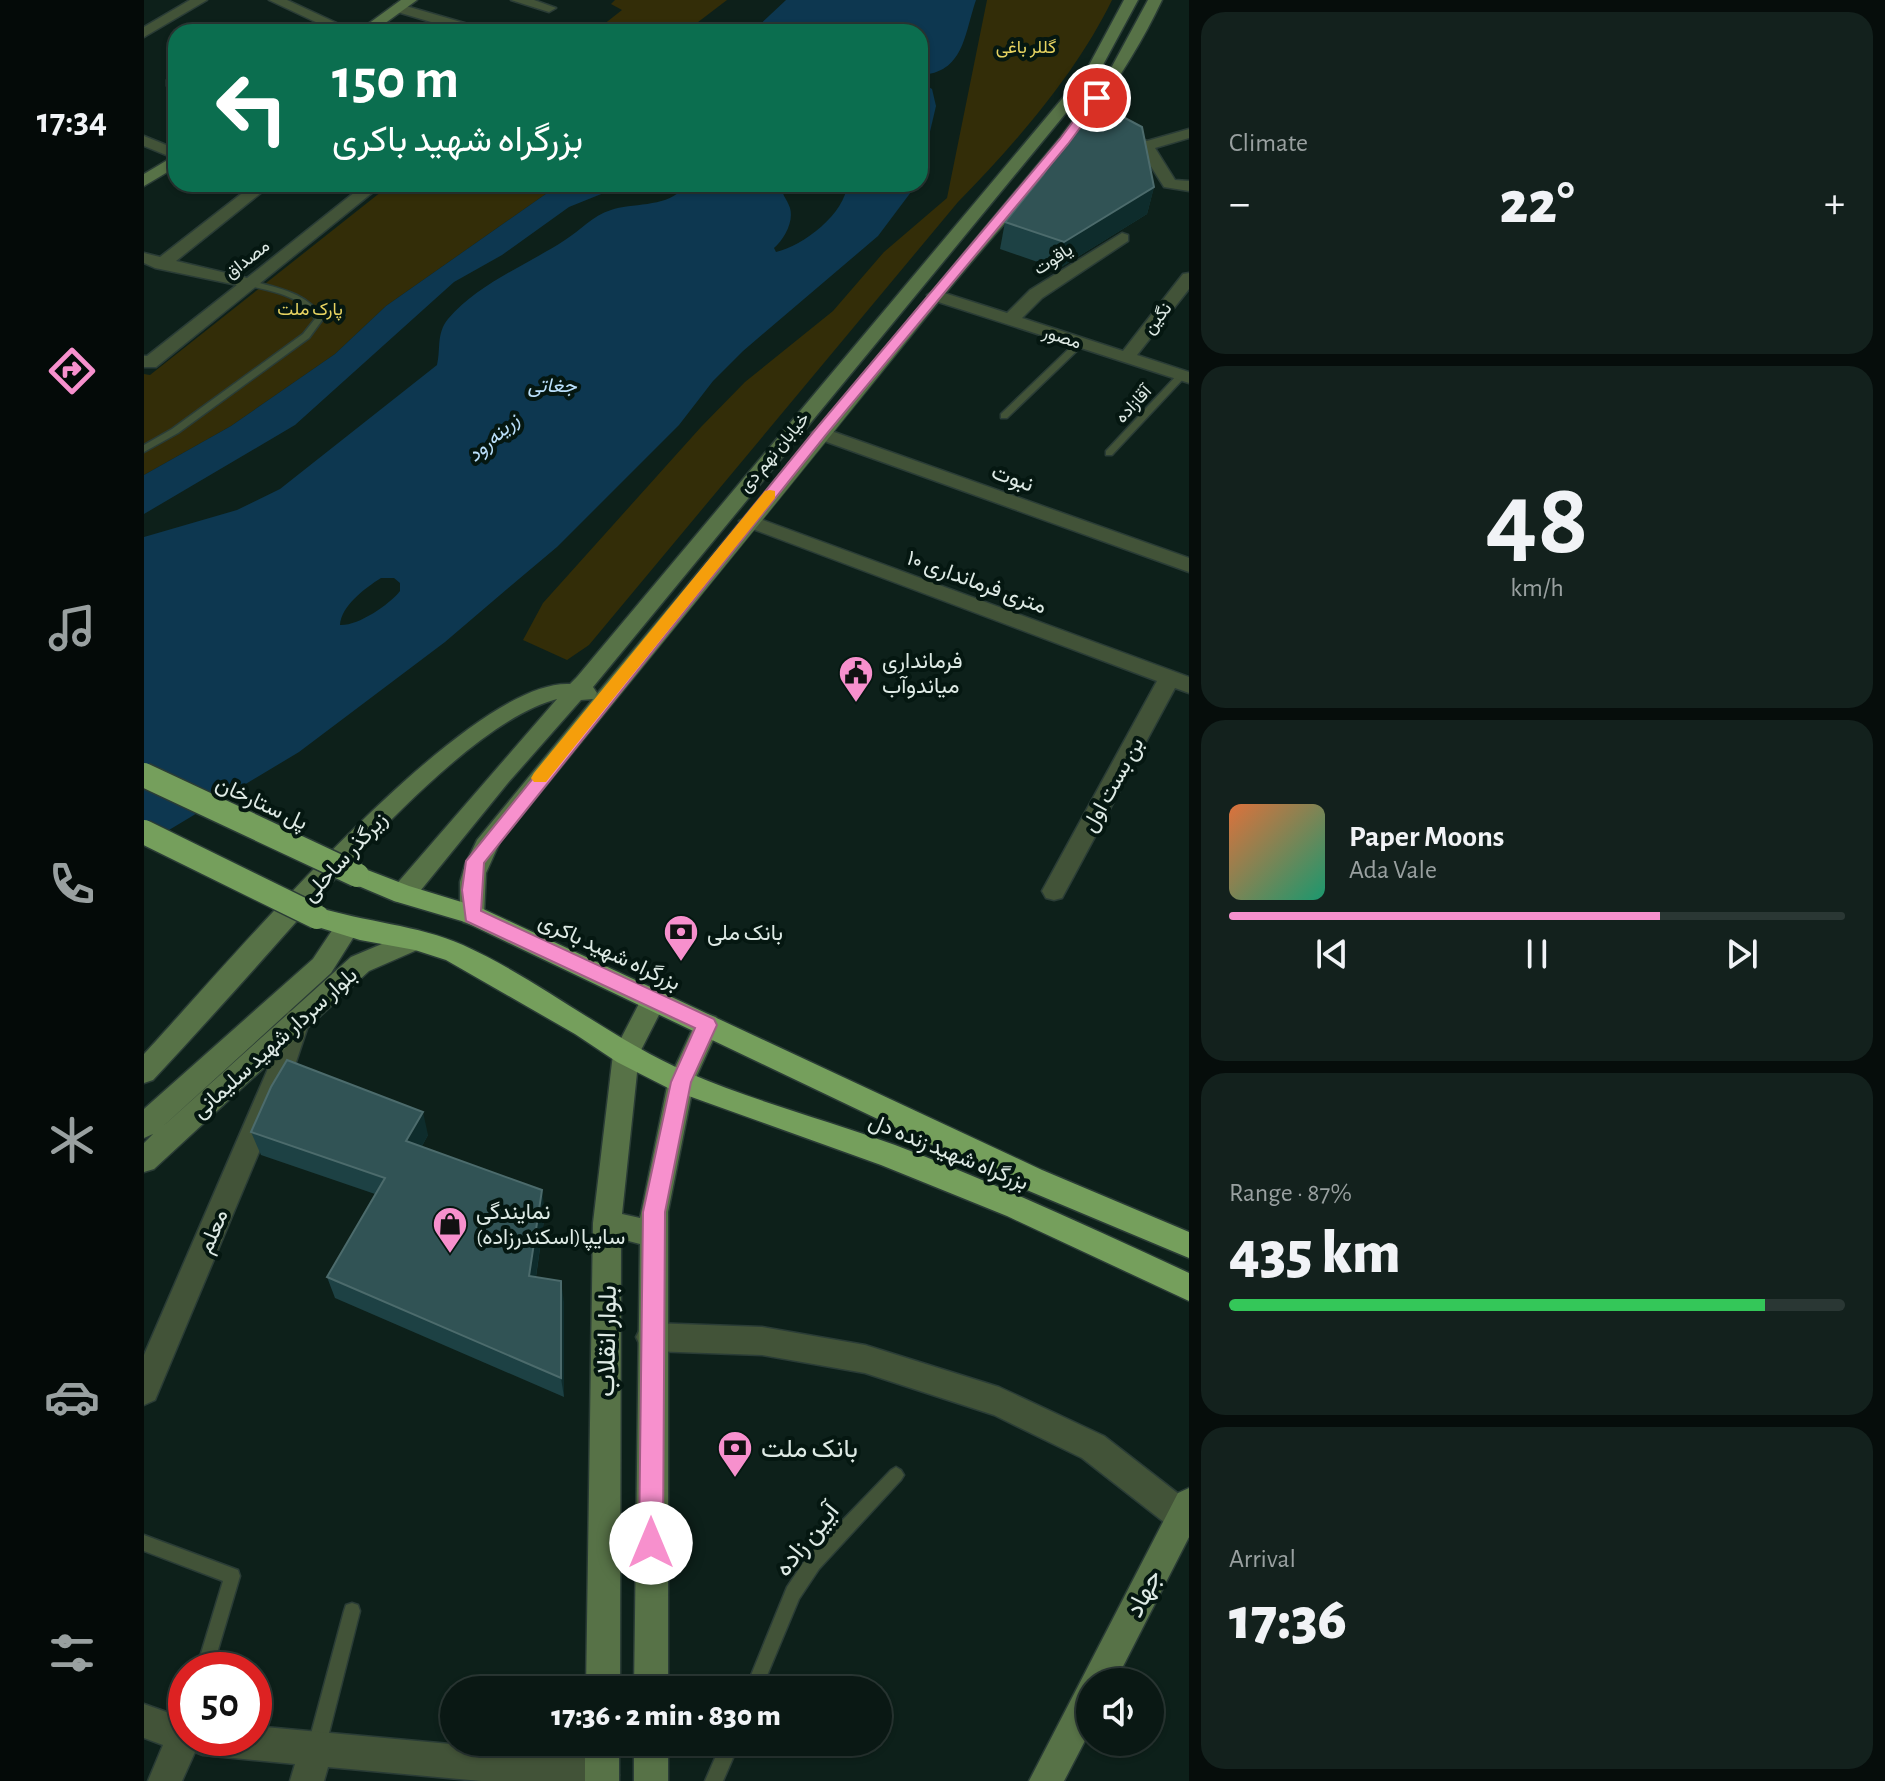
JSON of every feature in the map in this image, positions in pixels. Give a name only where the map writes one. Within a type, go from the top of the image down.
[{"type":"highway","name":"پل ستارخان","points":[[144,775],[357,875]]},
{"type":"highway","points":[[144,832],[317,917],[348,927],[415,940]]},
{"type":"highway","name":"بزرگراه شهید باکری","points":[[357,875],[403,894],[472,915],[707,1025]]},
{"type":"highway","name":"بزرگراه شهید زنده دل","points":[[415,940],[454,952],[477,964],[626,1054],[681,1082],[888,1155],[1017,1207],[1189,1287]]},
{"type":"highway","name":"بزرگراه شهید زنده دل","points":[[707,1025],[1019,1174],[1189,1245]]},
{"type":"main road","name":"خیابان نهم دی","points":[[403,894],[578,689],[1100,59],[1131,0]]},
{"type":"main road","name":"خیابان نهم دی","points":[[472,915],[475,861],[935,295],[1095,122],[1121,63],[1143,30],[1155,0]]},
{"type":"main road","points":[[375,24],[404,4]]},
{"type":"main road","points":[[1100,59],[1121,63]]},
{"type":"main road","points":[[144,181],[168,163]]},
{"type":"main road","points":[[911,288],[935,295]]},
{"type":"main road","points":[[578,689],[603,702]]},
{"type":"main road","name":"زیرگذر ساحلی","points":[[144,1072],[366,831],[428,771],[522,703],[552,691],[578,689]]},
{"type":"main road","name":"بلوار سردار شهید سلیمانی","points":[[144,1160],[322,966],[348,927]]},
{"type":"main road","name":"بلوار سردار شهید سلیمانی","points":[[144,1126],[297,1020],[360,964],[415,940]]},
{"type":"main road","name":"بلوار انقلاب","points":[[603,1676],[607,1223],[626,1054],[654,999]]},
{"type":"main road","name":"بلوار انقلاب","points":[[651,1676],[652,1234],[681,1082],[707,1025]]},
{"type":"main road","points":[[607,1223],[652,1234]]},
{"type":"main road","name":"جهاد","points":[[1105,1668],[1187,1519]]},
{"type":"main road","points":[[1046,1781],[1076,1723]]},
{"type":"main road","points":[[651,1756],[651,1781]]},
{"type":"street","points":[[144,33],[200,0]]},
{"type":"street","points":[[276,0],[331,24]]},
{"type":"street","points":[[518,0],[549,8]]},
{"type":"street","points":[[404,4],[458,24]]},
{"type":"street","points":[[1095,122],[1146,146],[1170,184],[1189,186]]},
{"type":"street","points":[[1146,146],[1189,133]]},
{"type":"street","points":[[144,141],[168,153]]},
{"type":"street","points":[[152,261],[252,192]]},
{"type":"street","name":"مصداق","points":[[144,361],[150,363],[365,192]]},
{"type":"street","name":"یاقوت","points":[[1010,320],[1036,294],[1122,238]]},
{"type":"street","points":[[152,261],[249,283]]},
{"type":"street","name":"نگین","points":[[1126,358],[1189,278]]},
{"type":"street","name":"مصور","points":[[935,295],[1185,377]]},
{"type":"street","name":"نبوت","points":[[820,433],[1189,565]]},
{"type":"street","name":"۱۰ متری فرمانداری","points":[[749,521],[1179,682]]},
{"type":"street","name":"بن بست اول","points":[[1054,891],[1179,682]]},
{"type":"street","name":"معلم","points":[[144,1390],[280,1071],[297,1020]]},
{"type":"street","points":[[651,1337],[762,1341],[865,1359],[999,1402],[1093,1447],[1187,1519]]},
{"type":"street","points":[[144,1721],[168,1728]]},
{"type":"street","points":[[272,1755],[312,1765],[415,1770],[602,1766]]},
{"type":"street","points":[[165,1781],[179,1756]]},
{"type":"lane","points":[[144,449],[175,431],[306,336],[319,319],[317,313],[298,298],[249,283]]},
{"type":"lane","points":[[1004,416],[1080,343]]},
{"type":"lane","name":"آقازاده","points":[[1109,453],[1185,377]]},
{"type":"lane","name":"آیین زاده","points":[[759,1676],[793,1593],[813,1563],[896,1475]]},
{"type":"lane","points":[[144,1543],[232,1576],[209,1652]]},
{"type":"lane","points":[[312,1765],[352,1611]]},
{"type":"lane","points":[[714,1781],[725,1756]]},
{"type":"green space","points":[[615,0],[727,0],[696,24],[604,24],[622,10],[611,4]]},
{"type":"green space","name":"گللر باغی","points":[[987,0],[1112,0],[1081,55],[1043,107],[958,202],[589,645],[567,660],[523,640],[543,603],[701,427],[745,382],[833,311],[884,252],[947,198]]},
{"type":"green space","name":"پارک ملت","points":[[381,192],[549,192],[386,306],[335,354],[231,426],[144,475],[144,374],[150,375]]},
{"type":"water","points":[[786,0],[976,0],[965,39],[954,60],[935,73],[928,74],[928,24],[760,24]]},
{"type":"water","points":[[928,87],[932,89],[936,106],[928,140]]},
{"type":"water","points":[[549,192],[606,192],[569,207],[502,255],[454,282],[295,425],[144,514],[144,475],[231,426],[335,354],[386,306]]},
{"type":"water","name":"جغاتی","points":[[679,192],[783,192],[791,219],[785,235],[774,248],[776,252],[798,243],[821,227],[839,206],[846,192],[911,192],[878,236],[743,351],[713,381],[679,425],[557,547],[445,642],[299,752],[144,845],[144,537],[237,510],[280,489],[437,365],[444,325],[474,295],[604,213],[674,196]],"holes":[[[381,578],[394,578],[400,583],[400,591],[373,614],[340,625],[349,604],[361,592]]]},
{"type":"building","points":[[1093,101],[1142,127],[1154,187],[1064,242],[1005,222],[1043,175]]},
{"type":"building","name":"نمایندگی سایپا(اسکندرزاده)","points":[[287,1060],[423,1112],[406,1141],[542,1190],[529,1276],[561,1281],[561,1378],[327,1277],[385,1178],[251,1132]]},
{"type":"slow traffic","points":[[540,778],[770,494]]},
{"type":"place","name":"فرمانداری میاندوآب","points":[[856,704]]},
{"type":"place","name":"بانک ملی","points":[[681,963]]},
{"type":"place","name":"نمایندگی سایپا(اسکندرزاده)","points":[[450,1255]]},
{"type":"place","name":"بانک ملت","points":[[735,1479]]},
{"type":"route","points":[[651,1543],[654,1212],[681,1082],[707,1025],[472,915],[475,861],[492,836],[820,433],[1064,142],[1097,98]]},
{"type":"water label","name":"زرینه‌رود","points":[[493,437]]}]
